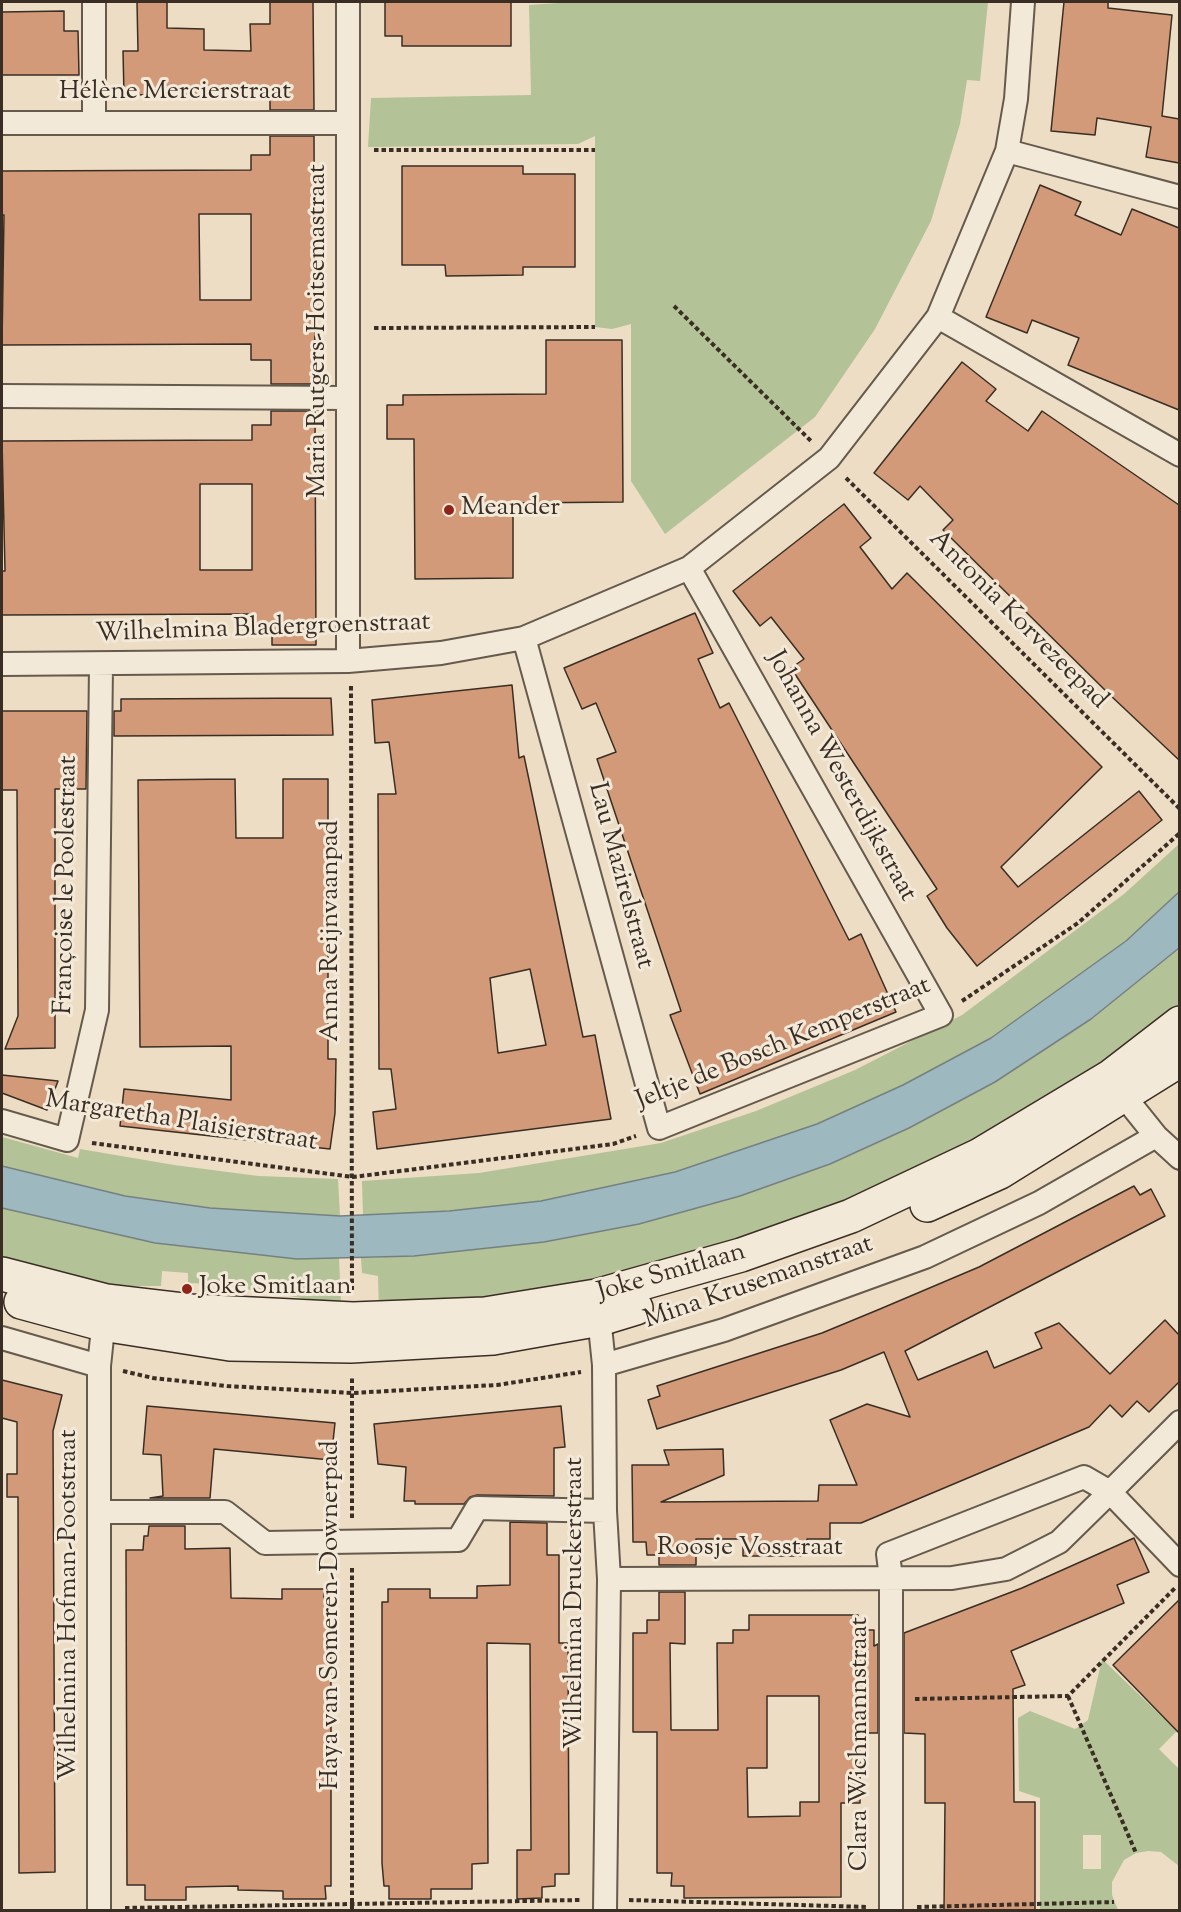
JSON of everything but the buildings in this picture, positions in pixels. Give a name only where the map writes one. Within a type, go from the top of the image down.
[{"type":"street","points":[[94,2],[94,122]]},
{"type":"street","name":"Maria Rutgers-Hoitsemastraat","points":[[348,2],[348,661]]},
{"type":"street","name":"Wilhelmina Bladergroenstraat","points":[[2,664],[101,665],[348,661],[441,653],[524,638],[689,567],[829,458],[938,317],[1007,151],[1016,99],[1023,2]]},
{"type":"street","name":"Hélène Mercierstraat","points":[[2,123],[348,123]]},
{"type":"street","points":[[1007,151],[1179,197]]},
{"type":"street","points":[[938,317],[1179,455]]},
{"type":"street","points":[[2,396],[348,398]]},
{"type":"street","name":"Johanna Westerdijkstraat","points":[[689,567],[941,1015]]},
{"type":"street","name":"Lau Mazirelstraat","points":[[524,638],[659,1128]]},
{"type":"street","name":"Françoise le Poolestraat","points":[[67,1140],[97,1010],[101,665]]},
{"type":"street","name":"Jeltje de Bosch Kemperstraat","points":[[659,1128],[941,1015]]},
{"type":"street","name":"Joke Smitlaan","points":[[1117,1087],[1179,1023]]},
{"type":"street","name":"Joke Smitlaan","points":[[2,1297],[104,1312],[230,1344],[351,1346],[493,1338],[598,1308],[851,1216],[1117,1087],[1179,1060]]},
{"type":"street","points":[[1117,1087],[1156,1136],[1179,1158]]},
{"type":"street","name":"Margaretha Plaisierstraat","points":[[2,1121],[67,1140]]},
{"type":"street","name":"Mina Krusemanstraat","points":[[604,1365],[724,1330],[925,1257],[1039,1203],[1156,1136]]},
{"type":"street","name":"Joke Smitlaan","points":[[2,1274],[104,1312],[191,1311],[353,1319],[598,1308]]},
{"type":"street","name":"Wilhelmina Druckerstraat","points":[[598,1308],[604,1365],[605,1511],[609,1579],[605,1911]]},
{"type":"street","name":"Wilhelmina Hofman-Pootstraat","points":[[99,1911],[99,1366],[104,1312]]},
{"type":"street","points":[[2,1338],[99,1366]]},
{"type":"street","name":"Roosje Vosstraat","points":[[609,1579],[952,1578],[1006,1569],[1059,1542],[1179,1422]]},
{"type":"street","points":[[891,1578],[888,1554],[1084,1477],[1110,1492],[1179,1564]]},
{"type":"street","points":[[100,1512],[225,1512],[265,1543],[458,1540],[477,1508],[605,1511]]},
{"type":"street","name":"Clara Wichmannstraat","points":[[891,1578],[891,1911]]},
{"type":"path","points":[[349,150],[595,150]]},
{"type":"path","name":"Antonia Korvezeepad","points":[[674,306],[1179,809]]},
{"type":"path","points":[[348,328],[595,327]]},
{"type":"path","name":"Anna Reijnvaanpad","points":[[348,661],[352,702],[352,1271]]},
{"type":"path","name":"Jeltje de Bosch Kemperstraat","points":[[941,1015],[1078,923],[1179,833]]},
{"type":"path","name":"Jeltje de Bosch Kemperstraat","points":[[353,1177],[613,1144],[659,1128]]},
{"type":"path","name":"Margaretha Plaisierstraat","points":[[67,1140],[353,1177]]},
{"type":"path","name":"Haya van Someren-Downerpad","points":[[351,1346],[352,1911]]},
{"type":"path","points":[[99,1366],[153,1378],[227,1386],[352,1393],[497,1385],[561,1377],[604,1365]]},
{"type":"path","points":[[890,1699],[1068,1696],[1179,1584]]},
{"type":"path","points":[[1068,1696],[1136,1853]]},
{"type":"green space","points":[[574,2],[988,2],[980,81],[967,80],[960,124],[931,221],[875,329],[815,417],[665,534],[631,481],[631,324],[612,329],[595,327],[595,136],[578,144],[368,147],[371,98],[531,95],[529,5]]},
{"type":"green space","points":[[1179,844],[1179,892],[1126,941],[991,1038],[903,1085],[817,1124],[675,1172],[541,1201],[449,1211],[363,1216],[362,1181],[479,1173],[661,1143],[756,1111],[855,1070],[962,1015],[1124,894]]},
{"type":"green space","points":[[1179,948],[1179,1018],[918,1183],[625,1283],[379,1312],[378,1276],[362,1273],[361,1258],[414,1256],[544,1242],[638,1224],[740,1196],[830,1164],[909,1128],[995,1082],[1091,1019]]},
{"type":"green space","points":[[2,1137],[78,1158],[80,1149],[258,1176],[338,1179],[340,1216],[210,1208],[125,1196],[2,1166]]},
{"type":"green space","points":[[2,1208],[155,1243],[297,1259],[339,1257],[341,1304],[212,1284],[188,1283],[188,1273],[162,1271],[161,1286],[87,1286],[2,1266]]},
{"type":"green space","points":[[1102,1659],[1177,1731],[1159,1749],[1179,1769],[1179,1866],[1161,1852],[1136,1853],[1124,1860],[1112,1882],[1112,1895],[1118,1910],[1040,1910],[1040,1798],[1019,1791],[1018,1718],[1030,1711],[1075,1729],[1088,1720]],"holes":[[[1083,1835],[1101,1835],[1101,1869],[1083,1869]]]},
{"type":"water","points":[[1179,892],[1179,948],[1091,1019],[995,1082],[909,1128],[830,1164],[740,1196],[639,1224],[544,1242],[414,1256],[297,1259],[155,1243],[2,1208],[2,1166],[125,1196],[210,1208],[340,1216],[449,1211],[541,1201],[675,1172],[817,1124],[903,1085],[991,1038],[1126,941]]},
{"type":"place","name":"Meander","points":[[449,510]]},
{"type":"place","name":"Joke Smitlaan","points":[[187,1289]]}]
